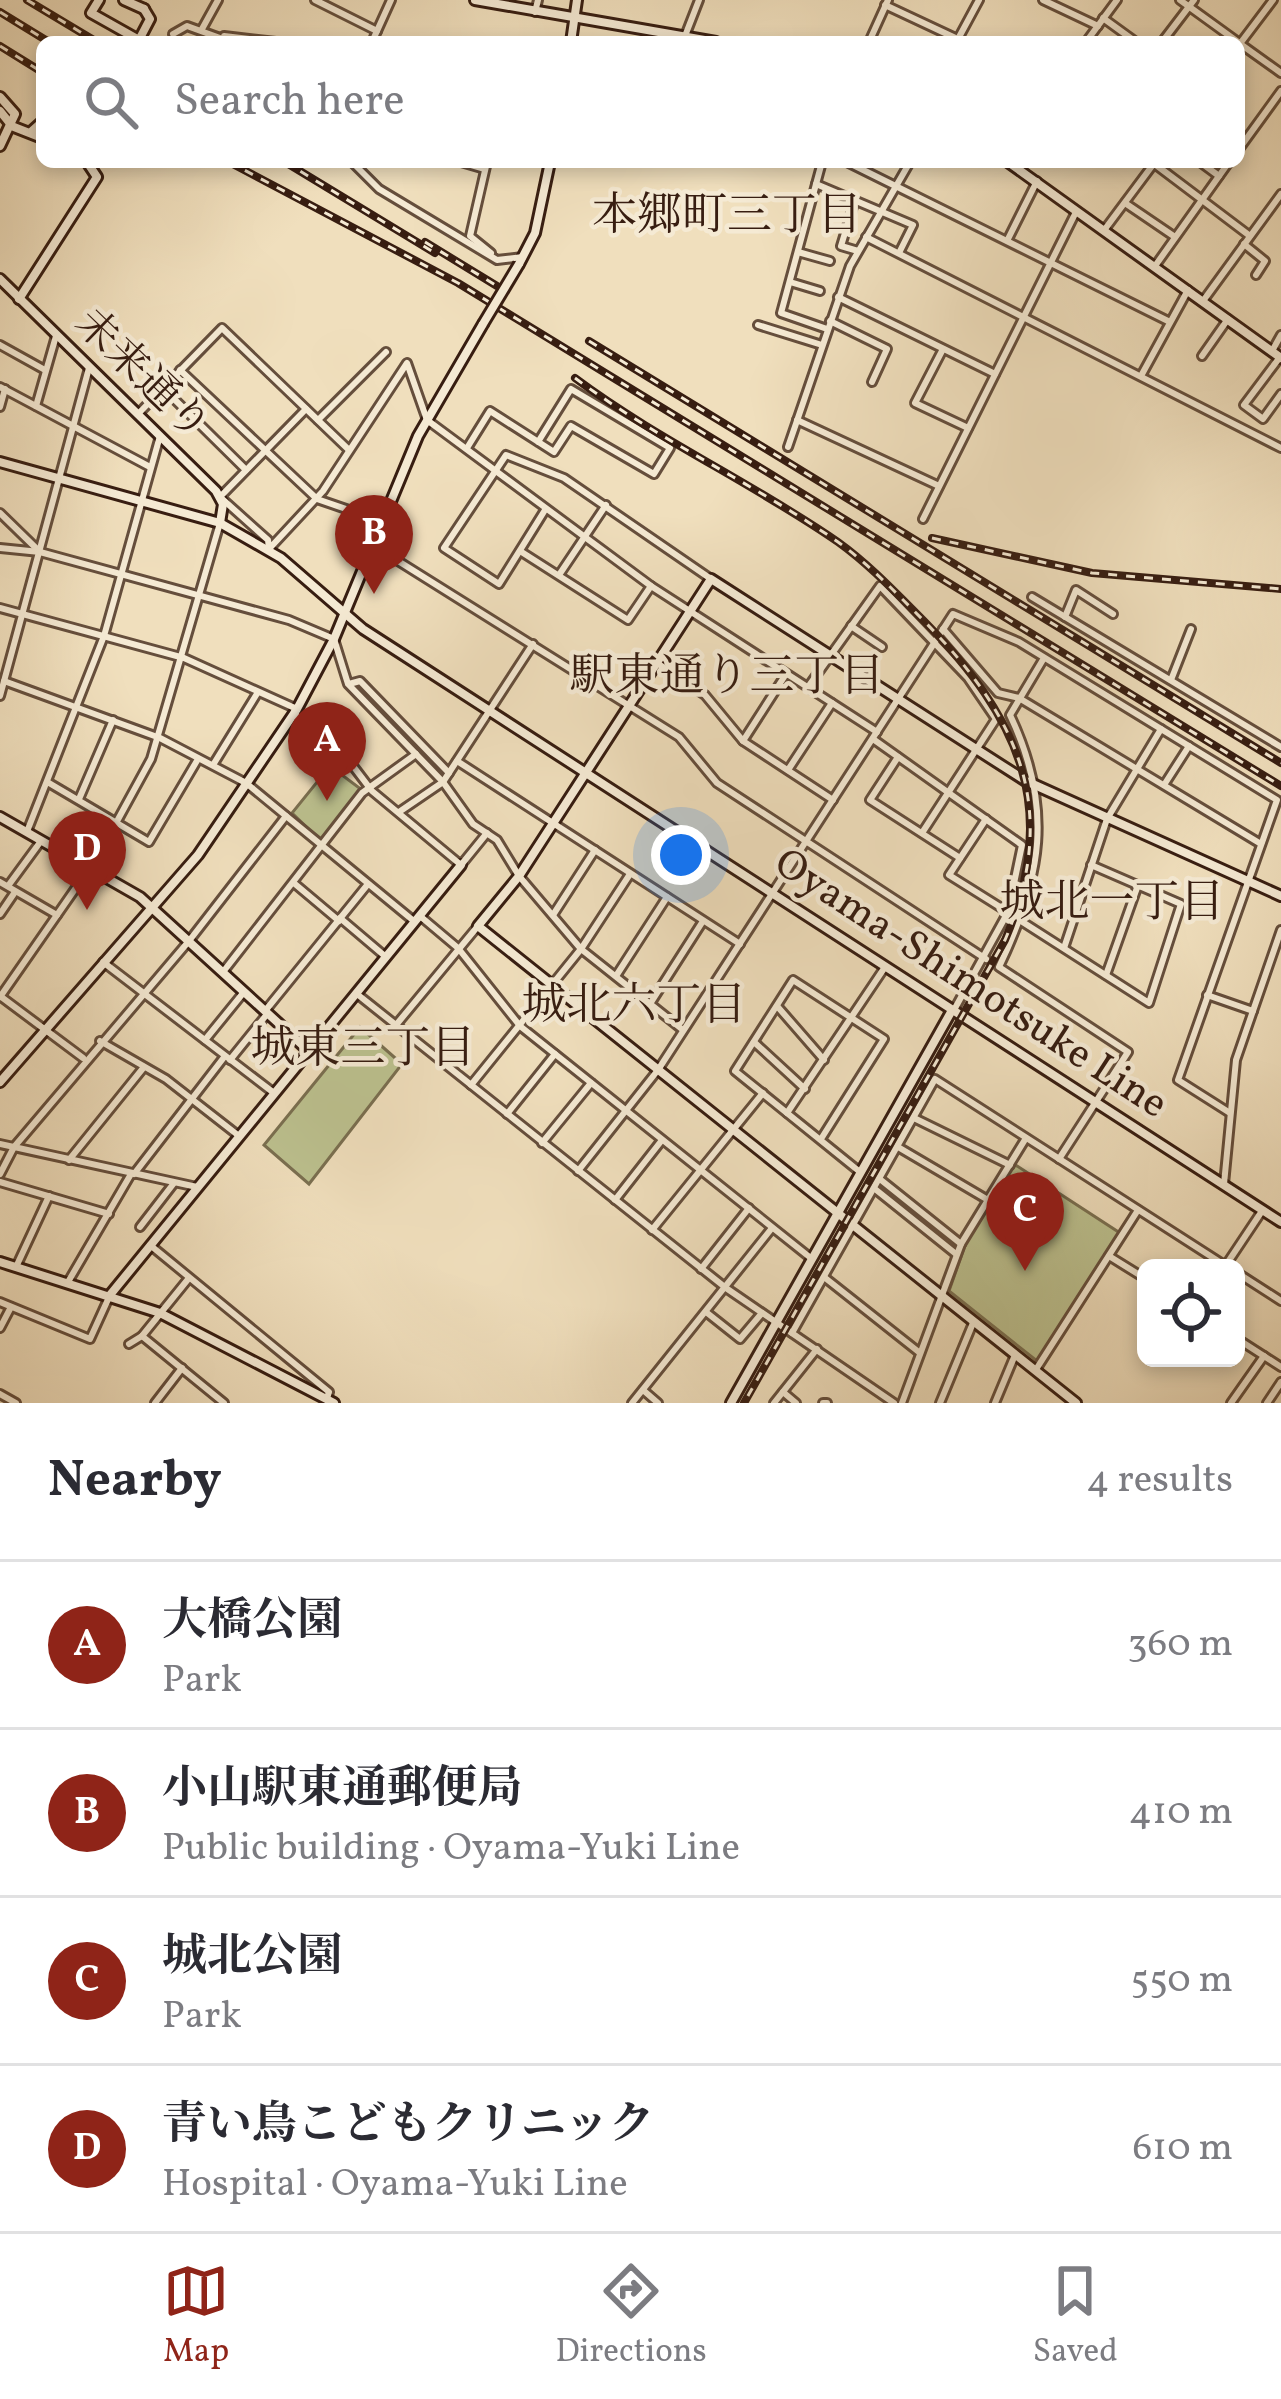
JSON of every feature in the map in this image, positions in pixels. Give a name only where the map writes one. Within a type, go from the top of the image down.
[{"type":"street","points":[[99,0],[91,13],[132,36]]},
{"type":"street","points":[[124,0],[143,6],[150,20],[141,36]]},
{"type":"street","points":[[202,29],[218,0]]},
{"type":"street","points":[[315,0],[377,31]]},
{"type":"street","points":[[375,36],[391,0]]},
{"type":"street","points":[[475,0],[662,36]]},
{"type":"street","points":[[535,12],[538,0]]},
{"type":"street","points":[[572,36],[578,0]]},
{"type":"street","points":[[681,36],[699,0]]},
{"type":"street","points":[[962,36],[979,0]]},
{"type":"street","points":[[1043,0],[1125,36]]},
{"type":"street","points":[[1090,36],[1117,0]]},
{"type":"street","points":[[1180,0],[1191,3],[1231,36]]},
{"type":"street","points":[[1245,36],[1273,0]]},
{"type":"street","points":[[871,36],[886,3],[950,36]]},
{"type":"street","points":[[1166,36],[1191,3]]},
{"type":"street","points":[[173,34],[188,26],[220,36]]},
{"type":"street","points":[[1245,47],[1281,74]]},
{"type":"street","points":[[1245,140],[1281,91]]},
{"type":"street","points":[[0,97],[14,108],[12,128],[0,146]]},
{"type":"street","points":[[0,111],[10,118],[12,128]]},
{"type":"street","points":[[32,131],[36,127]]},
{"type":"street","points":[[12,128],[36,134]]},
{"type":"street","points":[[19,299],[97,177],[91,168]]},
{"type":"street","points":[[358,168],[379,189],[497,260],[521,261]]},
{"type":"street","points":[[486,168],[470,236],[497,260]]},
{"type":"street","points":[[0,1082],[197,855],[295,710],[334,639],[427,420],[535,233],[549,168]]},
{"type":"street","points":[[820,168],[781,313],[829,325],[887,349],[872,382]]},
{"type":"street","points":[[860,168],[1170,322]]},
{"type":"street","points":[[788,447],[838,297],[858,251],[907,168]]},
{"type":"street","points":[[1017,168],[1277,355]]},
{"type":"street","points":[[1105,229],[1150,168]]},
{"type":"street","points":[[1162,168],[1247,240],[1265,261],[1256,275]]},
{"type":"street","points":[[1208,168],[1219,176]]},
{"type":"street","points":[[1155,266],[1225,168]]},
{"type":"street","points":[[1008,238],[1037,181]]},
{"type":"street","points":[[816,184],[913,225],[899,253]]},
{"type":"street","points":[[1203,301],[1281,194]]},
{"type":"street","points":[[855,200],[841,246],[858,251]]},
{"type":"street","points":[[1124,203],[1175,237]]},
{"type":"street","points":[[922,519],[1078,209]]},
{"type":"street","points":[[866,237],[1281,448]]},
{"type":"street","points":[[798,252],[830,261]]},
{"type":"street","name":"未来通り","points":[[0,281],[220,497],[220,524]]},
{"type":"street","points":[[790,282],[820,291]]},
{"type":"street","points":[[1141,376],[1188,290]]},
{"type":"street","points":[[838,297],[995,374]]},
{"type":"street","points":[[1202,356],[1228,319]]},
{"type":"street","points":[[758,325],[822,345]]},
{"type":"street","points":[[137,414],[222,328],[349,450]]},
{"type":"street","points":[[1281,335],[1277,355],[1244,405],[1263,419],[1281,394]]},
{"type":"street","points":[[36,406],[56,336]]},
{"type":"street","points":[[0,346],[45,370]]},
{"type":"street","points":[[943,349],[915,403],[968,428]]},
{"type":"street","points":[[318,420],[386,352]]},
{"type":"street","points":[[269,549],[316,499],[406,363],[427,420],[651,586],[832,703],[898,757],[1022,845],[1008,912],[986,959],[951,1012],[731,1403]]},
{"type":"street","points":[[0,696],[89,368]]},
{"type":"street","points":[[180,370],[316,499],[381,521]]},
{"type":"street","points":[[0,407],[2,388],[152,467]]},
{"type":"street","points":[[163,388],[246,470]]},
{"type":"street","points":[[467,448],[490,411],[538,442],[554,452],[571,425],[654,474],[670,448],[571,389],[538,442]]},
{"type":"street","points":[[269,549],[268,540],[220,497],[306,409]]},
{"type":"street","points":[[797,420],[939,486]]},
{"type":"street","points":[[28,829],[104,636],[160,436]]},
{"type":"street","points":[[545,510],[499,584],[444,548],[506,455],[564,478],[711,579],[1035,785],[1281,896]]},
{"type":"street","name":"Oyama-Shimotsuke Line","points":[[0,462],[220,524],[269,549],[344,614],[489,711],[1281,1222]]},
{"type":"street","points":[[559,575],[606,505]]},
{"type":"street","points":[[0,513],[40,552]]},
{"type":"street","points":[[84,1059],[0,996],[90,866],[160,738],[220,524]]},
{"type":"street","points":[[371,544],[679,737],[717,783],[986,959]]},
{"type":"street","points":[[0,548],[40,552],[202,596],[289,620],[334,639],[348,684],[443,782],[463,813],[487,832],[581,949],[683,1030]]},
{"type":"street","points":[[520,550],[628,620],[651,586]]},
{"type":"street","points":[[396,1025],[519,876],[711,579]]},
{"type":"street","points":[[808,687],[880,586],[968,678],[996,719],[922,833]]},
{"type":"street","points":[[1065,617],[1076,590],[1113,614]]},
{"type":"street","points":[[1032,597],[1281,747]]},
{"type":"street","points":[[0,608],[184,658],[295,710],[325,754],[353,766],[398,813],[461,865]]},
{"type":"street","points":[[578,1172],[658,1070],[953,614],[1044,658],[1277,800],[1178,1080],[1230,1113]]},
{"type":"street","points":[[850,626],[882,647]]},
{"type":"street","points":[[1171,680],[1190,628]]},
{"type":"street","points":[[943,629],[998,693],[1019,698],[1262,844]]},
{"type":"street","points":[[398,813],[443,782],[532,644]]},
{"type":"street","points":[[1044,658],[1010,715],[1035,785],[1038,853],[1021,921],[999,967],[1128,1052],[1059,1160]]},
{"type":"street","points":[[657,663],[705,695],[743,741],[833,800]]},
{"type":"street","points":[[743,741],[786,674]]},
{"type":"street","points":[[4,681],[160,738],[246,783],[368,884],[458,948],[520,1026],[812,1259]]},
{"type":"street","points":[[348,684],[360,681],[449,773]]},
{"type":"street","points":[[212,766],[258,692]]},
{"type":"street","points":[[788,770],[832,703]]},
{"type":"street","points":[[78,800],[113,720]]},
{"type":"street","points":[[1064,948],[1107,818],[1161,729]]},
{"type":"street","points":[[223,972],[370,786],[421,744]]},
{"type":"street","points":[[1163,785],[1189,746]]},
{"type":"street","points":[[898,757],[870,800],[960,858]]},
{"type":"street","points":[[48,782],[149,842],[198,759]]},
{"type":"street","points":[[457,760],[740,944]]},
{"type":"street","points":[[109,1214],[0,1178],[14,1147],[84,1059],[189,941],[286,816]]},
{"type":"street","points":[[0,817],[44,838],[152,908],[310,1052]]},
{"type":"street","points":[[986,819],[950,875],[1008,912]]},
{"type":"street","points":[[0,1302],[90,1339],[110,1295],[487,832]]},
{"type":"street","points":[[44,838],[4,884],[57,915]]},
{"type":"street","points":[[553,915],[595,850]]},
{"type":"street","points":[[1021,921],[1149,1003],[1181,904],[1091,865]]},
{"type":"street","points":[[471,1085],[581,949],[630,874]]},
{"type":"street","points":[[294,883],[386,956]]},
{"type":"street","points":[[68,1282],[133,1174],[368,884]]},
{"type":"street","points":[[1106,975],[1138,885]]},
{"type":"street","points":[[0,914],[16,891]]},
{"type":"street","points":[[616,976],[667,897]]},
{"type":"street","points":[[650,1004],[704,921]]},
{"type":"street","points":[[478,926],[1076,1403]]},
{"type":"street","points":[[1223,1184],[1236,1060],[1281,930]]},
{"type":"street","points":[[103,962],[274,1093]]},
{"type":"street","points":[[788,1113],[885,967]]},
{"type":"street","points":[[1267,972],[1281,975]]},
{"type":"street","points":[[821,1139],[884,1039],[793,980],[735,1070],[860,1172]]},
{"type":"street","points":[[205,1041],[244,992]]},
{"type":"street","points":[[357,994],[726,1288],[898,1403],[944,1298],[961,1244],[1026,1138]]},
{"type":"street","points":[[1207,995],[1253,1011]]},
{"type":"street","points":[[777,1006],[824,1060]]},
{"type":"street","points":[[100,1041],[193,1099],[239,1136]]},
{"type":"street","points":[[753,1042],[805,1089]]},
{"type":"street","points":[[507,1114],[555,1054]]},
{"type":"street","points":[[69,1160],[144,1066]]},
{"type":"street","points":[[792,1333],[935,1079],[1214,1259]]},
{"type":"street","points":[[542,1143],[591,1083]]},
{"type":"street","points":[[651,1231],[763,1093]]},
{"type":"street","points":[[914,1118],[1010,1165]]},
{"type":"street","points":[[615,1200],[662,1140]]},
{"type":"street","points":[[0,1144],[197,1187]]},
{"type":"street","points":[[898,1147],[988,1200]]},
{"type":"street","points":[[881,1180],[961,1244]]},
{"type":"street","points":[[140,1227],[174,1183]]},
{"type":"street","points":[[875,1189],[957,1255]]},
{"type":"street","points":[[16,1267],[49,1196]]},
{"type":"street","points":[[701,1269],[748,1208]]},
{"type":"street","points":[[1035,1371],[1138,1210]]},
{"type":"street","points":[[1235,1259],[1262,1210]]},
{"type":"street","points":[[632,1403],[772,1228]]},
{"type":"street","points":[[150,1244],[329,1392],[331,1401]]},
{"type":"street","points":[[1109,1256],[1137,1274]]},
{"type":"street","points":[[0,1262],[160,1313],[331,1401]]},
{"type":"street","points":[[824,1276],[921,1354]]},
{"type":"street","points":[[129,1344],[142,1336],[189,1278]]},
{"type":"street","points":[[1245,1278],[1280,1298]]},
{"type":"street","points":[[0,1328],[11,1307]]},
{"type":"street","points":[[706,1312],[740,1340],[762,1313]]},
{"type":"street","points":[[940,1403],[973,1323]]},
{"type":"street","points":[[142,1336],[212,1399],[224,1403]]},
{"type":"street","points":[[1245,1344],[1281,1367]]},
{"type":"street","points":[[774,1403],[817,1349]]},
{"type":"street","points":[[995,1403],[1015,1355]]},
{"type":"street","points":[[1231,1403],[1264,1356]]},
{"type":"street","points":[[155,1403],[182,1368]]},
{"type":"street","points":[[1267,1403],[1281,1382]]},
{"type":"street","points":[[643,1390],[658,1403]]},
{"type":"street","points":[[783,1392],[796,1403]]},
{"type":"street","points":[[0,1394],[16,1403]]},
{"type":"green space","points":[[330,766],[362,790],[321,841],[292,813]]},
{"type":"green space","points":[[360,1027],[402,1064],[309,1184],[264,1145]]},
{"type":"green space","points":[[1014,1164],[1120,1233],[1037,1361],[949,1291],[969,1234]]},
{"type":"railway","points":[[27,0],[87,36]]},
{"type":"railway","points":[[0,12],[39,36]]},
{"type":"railway","points":[[0,46],[36,68]]},
{"type":"railway","points":[[240,168],[458,283],[1281,786]]},
{"type":"railway","points":[[295,168],[435,253]]},
{"type":"railway","points":[[425,242],[497,286]]},
{"type":"railway","points":[[589,341],[1281,763]]},
{"type":"railway","points":[[575,378],[806,521],[883,580],[958,658],[985,694],[1021,768],[1029,807],[1029,849],[1005,940],[744,1403]]},
{"type":"railway","points":[[932,538],[1092,573],[1281,589]]},
{"type":"place","name":"小山駅東通郵便局","points":[[374,594]]},
{"type":"place","name":"大橋公園","points":[[327,801]]},
{"type":"place","name":"青い鳥こどもクリニック","points":[[87,910]]},
{"type":"place","name":"城北公園","points":[[1025,1271]]},
{"type":"district","name":"本郷町三丁目","points":[[727,217]]},
{"type":"district","name":"駅東通り三丁目","points":[[727,678]]},
{"type":"district","name":"城北一丁目","points":[[1112,904]]},
{"type":"district","name":"城北六丁目","points":[[634,1007]]},
{"type":"district","name":"城東三丁目","points":[[363,1050]]}]
